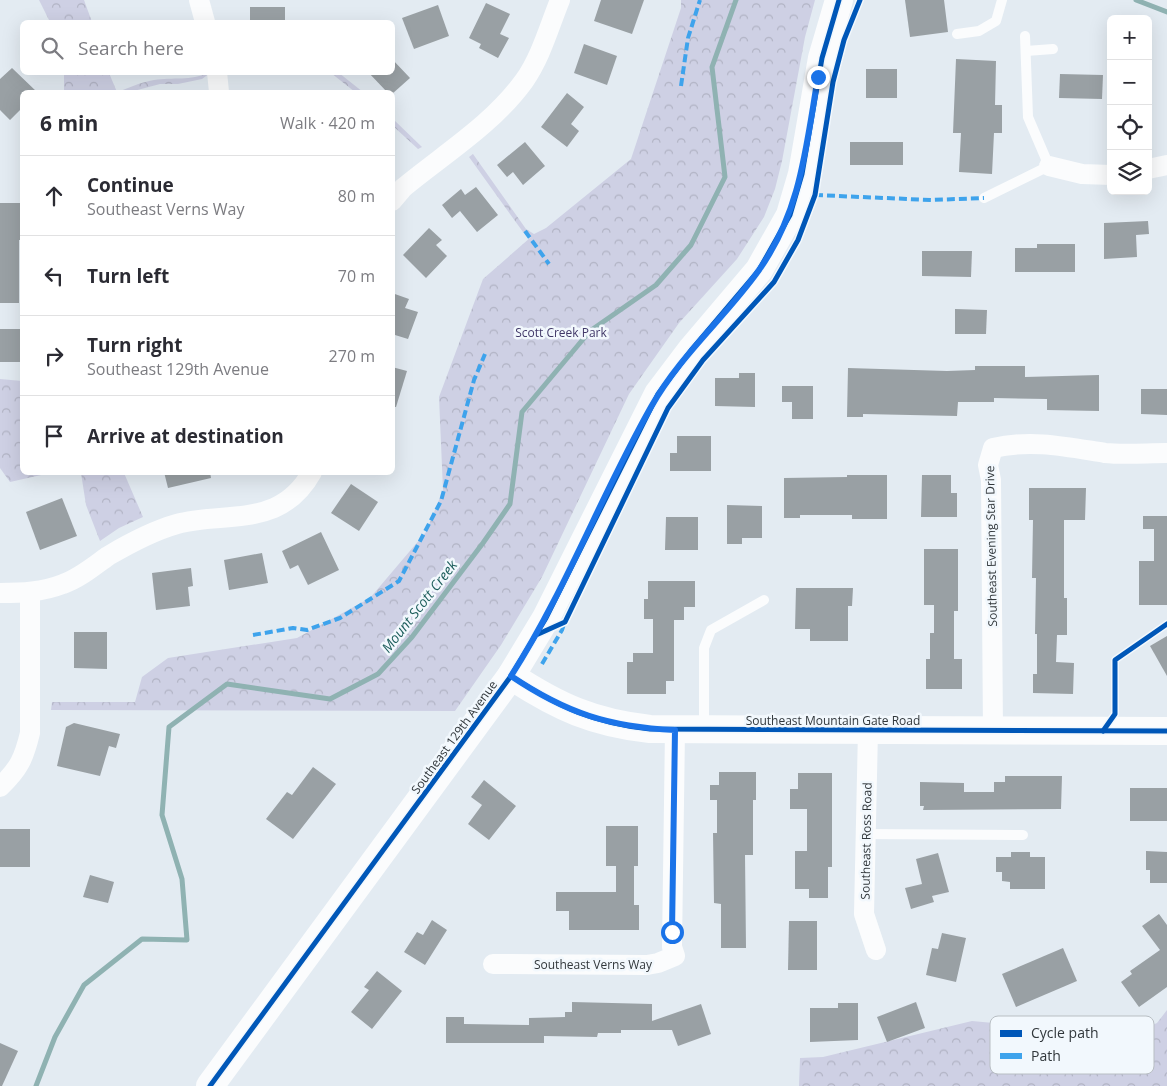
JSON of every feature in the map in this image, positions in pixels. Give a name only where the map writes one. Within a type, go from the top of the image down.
[{"type":"main road","name":"Southeast 129th Avenue","points":[[210,1086],[511,676],[546,618],[658,394],[692,349],[759,270],[790,215],[802,174],[822,58],[839,0]]},
{"type":"main road","name":"Southeast Mountain Gate Road","points":[[511,676],[554,703],[585,716],[630,727],[675,730],[1167,731]]},
{"type":"street","points":[[200,0],[205,20]]},
{"type":"street","points":[[395,197],[403,188],[484,124],[524,80],[537,58],[560,0]]},
{"type":"street","points":[[217,75],[219,90]]},
{"type":"street","points":[[1152,168],[1167,165]]},
{"type":"street","points":[[1049,166],[1082,174],[1107,175]]},
{"type":"street","name":"Southeast Evening Star Drive","points":[[993,730],[990,480],[988,465],[994,448],[1011,443],[1046,443],[1107,453],[1167,453]]},
{"type":"street","points":[[0,593],[30,593],[65,583],[146,535],[201,519],[254,514],[275,508],[292,497],[306,483],[310,475]]},
{"type":"street","points":[[0,787],[15,772],[25,754],[30,733],[30,593]]},
{"type":"street","name":"Southeast Verns Way","points":[[493,964],[647,965],[675,956],[672,947],[675,730]]},
{"type":"street","name":"Southeast Ross Road","points":[[868,730],[864,914],[876,950]]},
{"type":"lane","points":[[957,34],[979,31],[996,21],[1002,0]]},
{"type":"lane","points":[[984,198],[1049,166],[1028,117],[1025,36]]},
{"type":"lane","points":[[1026,51],[1053,49]]},
{"type":"lane","points":[[704,730],[704,648],[710,630],[764,600]]},
{"type":"lane","points":[[866,834],[1023,835]]},
{"type":"green space","points":[[39,0],[84,0],[91,20],[49,20]]},
{"type":"green space","name":"Scott Creek Park","points":[[681,0],[815,0],[805,37],[775,189],[764,217],[737,259],[679,323],[629,394],[542,577],[501,645],[455,711],[51,710],[52,702],[135,702],[142,677],[168,658],[297,638],[370,598],[426,532],[443,490],[439,397],[483,279],[531,237],[523,232],[469,157],[473,154],[526,229],[534,234],[546,228],[631,159],[681,8]]},
{"type":"green space","points":[[64,75],[110,75],[116,90],[64,90]]},
{"type":"green space","points":[[207,75],[202,79],[178,84],[160,84],[138,90],[123,90],[149,81]]},
{"type":"green space","points":[[334,75],[342,75],[360,90],[352,90]]},
{"type":"green space","points":[[395,121],[422,147],[418,149],[395,128]]},
{"type":"green space","points":[[0,379],[20,381],[20,475],[41,475],[10,482],[0,468]]},
{"type":"green space","points":[[81,475],[125,475],[143,517],[119,528],[100,541],[86,505]]},
{"type":"green space","points":[[1167,1010],[1167,1086],[799,1086],[800,1058],[823,1057],[972,1021],[990,1023],[990,1074],[1154,1074],[1154,1024]]},
{"type":"building","points":[[601,0],[644,0],[632,34],[594,21]]},
{"type":"building","points":[[905,0],[944,0],[948,32],[910,37]]},
{"type":"building","points":[[486,3],[510,14],[500,34],[509,38],[498,58],[479,48],[481,44],[469,38]]},
{"type":"building","points":[[438,5],[449,36],[414,49],[402,18]]},
{"type":"building","points":[[250,7],[285,7],[285,20],[250,20]]},
{"type":"building","points":[[584,44],[617,56],[607,85],[574,73]]},
{"type":"building","points":[[956,59],[996,61],[995,105],[1002,105],[1002,133],[994,133],[992,174],[959,172],[961,133],[953,133]]},
{"type":"building","points":[[395,62],[410,78],[395,91],[385,90],[371,75],[395,75]]},
{"type":"building","points":[[12,68],[35,90],[20,90],[20,110],[10,120],[0,110],[0,79]]},
{"type":"building","points":[[866,69],[897,69],[897,98],[866,98]]},
{"type":"building","points":[[1060,74],[1103,75],[1102,99],[1059,98]]},
{"type":"building","points":[[567,93],[584,107],[571,124],[579,131],[567,147],[541,127]]},
{"type":"building","points":[[525,142],[545,166],[523,185],[513,172],[507,177],[497,165]]},
{"type":"building","points":[[850,142],[903,142],[903,165],[850,165]]},
{"type":"building","points":[[476,187],[498,215],[477,232],[460,211],[452,218],[442,205],[461,189],[465,195]]},
{"type":"building","points":[[0,203],[20,203],[19,303],[0,303]]},
{"type":"building","points":[[1148,221],[1149,234],[1136,235],[1137,257],[1104,259],[1104,223]]},
{"type":"building","points":[[429,228],[442,240],[436,245],[447,256],[426,278],[403,255]]},
{"type":"building","points":[[1037,244],[1075,244],[1075,272],[1015,272],[1015,248],[1037,248]]},
{"type":"building","points":[[922,251],[972,251],[971,277],[922,276]]},
{"type":"building","points":[[395,294],[409,299],[405,308],[418,312],[408,339],[395,335]]},
{"type":"building","points":[[955,309],[987,310],[986,334],[955,334]]},
{"type":"building","points":[[0,329],[20,329],[20,362],[0,362]]},
{"type":"building","points":[[975,366],[1025,366],[1025,377],[1099,375],[1099,411],[1047,410],[1047,399],[994,398],[994,402],[958,402],[957,416],[863,414],[863,417],[847,417],[848,368],[947,371],[975,370]]},
{"type":"building","points":[[395,368],[407,371],[395,407]]},
{"type":"building","points":[[739,373],[755,373],[755,407],[715,406],[715,378],[739,378]]},
{"type":"building","points":[[782,386],[813,386],[813,419],[792,419],[792,402],[782,402]]},
{"type":"building","points":[[1141,389],[1167,389],[1167,415],[1141,414]]},
{"type":"building","points":[[677,436],[711,436],[711,471],[670,471],[670,453],[677,453]]},
{"type":"building","points":[[165,475],[210,475],[211,478],[168,488]]},
{"type":"building","points":[[847,475],[887,475],[887,519],[852,519],[852,515],[800,515],[800,518],[784,518],[784,478],[847,477]]},
{"type":"building","points":[[922,475],[951,475],[951,493],[957,493],[957,517],[921,517]]},
{"type":"building","points":[[351,484],[378,502],[359,531],[331,513]]},
{"type":"building","points":[[1029,488],[1086,488],[1085,520],[1064,520],[1064,598],[1067,598],[1067,635],[1057,635],[1056,662],[1074,663],[1073,694],[1033,693],[1033,674],[1037,674],[1037,634],[1035,634],[1036,578],[1032,578],[1033,520],[1029,520]]},
{"type":"building","points":[[62,498],[77,536],[40,550],[26,512]]},
{"type":"building","points":[[727,505],[762,506],[762,538],[742,538],[742,544],[727,544]]},
{"type":"building","points":[[1143,516],[1167,516],[1167,605],[1139,605],[1139,561],[1154,561],[1154,529],[1143,529]]},
{"type":"building","points":[[666,517],[698,517],[698,550],[665,550]]},
{"type":"building","points":[[321,532],[339,570],[308,585],[298,565],[290,569],[282,551]]},
{"type":"building","points":[[924,549],[958,549],[958,611],[954,611],[954,659],[962,659],[962,689],[926,689],[926,659],[930,659],[930,633],[934,633],[934,605],[924,605]]},
{"type":"building","points":[[262,553],[268,583],[229,590],[224,560]]},
{"type":"building","points":[[191,568],[193,586],[188,587],[190,606],[156,610],[152,573]]},
{"type":"building","points":[[648,581],[695,581],[695,607],[684,607],[684,620],[674,620],[674,681],[666,681],[666,694],[627,694],[627,662],[633,662],[633,653],[653,653],[653,619],[644,619],[644,599],[648,599]]},
{"type":"building","points":[[796,588],[853,588],[852,606],[848,606],[848,641],[810,641],[810,629],[795,629]]},
{"type":"building","points":[[74,632],[107,632],[107,669],[74,668]]},
{"type":"building","points":[[1167,636],[1167,676],[1150,646]]},
{"type":"building","points":[[74,723],[120,734],[116,748],[109,746],[100,776],[57,766],[66,727]]},
{"type":"building","points":[[313,767],[336,784],[293,839],[266,819],[287,792],[292,795]]},
{"type":"building","points":[[719,772],[756,772],[756,800],[753,800],[753,855],[745,855],[746,948],[721,948],[721,904],[714,903],[713,833],[717,833],[717,800],[710,800],[710,785],[719,785]]},
{"type":"building","points":[[798,773],[832,773],[832,867],[828,867],[828,898],[809,898],[809,889],[795,889],[795,851],[807,851],[807,809],[790,809],[790,789],[798,789]]},
{"type":"building","points":[[1005,776],[1062,776],[1061,809],[923,810],[924,806],[920,806],[920,782],[964,783],[964,792],[994,792],[994,782],[1005,782]]},
{"type":"building","points":[[484,780],[516,806],[489,840],[468,824],[482,805],[471,797]]},
{"type":"building","points":[[1130,788],[1167,788],[1167,821],[1130,821]]},
{"type":"building","points":[[606,826],[638,826],[638,866],[634,866],[634,905],[639,905],[639,930],[569,930],[569,911],[556,911],[556,892],[616,892],[616,866],[606,866]]},
{"type":"building","points":[[0,829],[30,829],[30,867],[0,867]]},
{"type":"building","points":[[1146,851],[1167,852],[1167,883],[1150,883],[1150,870],[1146,870]]},
{"type":"building","points":[[1011,852],[1030,852],[1030,857],[1045,857],[1045,889],[1010,889],[1010,882],[1002,881],[1002,872],[996,872],[996,857],[1011,857]]},
{"type":"building","points":[[938,853],[949,892],[932,896],[934,902],[911,909],[905,888],[922,884],[916,859]]},
{"type":"building","points":[[90,875],[114,882],[108,903],[83,897]]},
{"type":"building","points":[[1159,914],[1167,925],[1167,987],[1139,1007],[1121,982],[1132,974],[1130,971],[1160,950],[1142,926]]},
{"type":"building","points":[[432,920],[447,930],[425,965],[404,952],[417,932],[423,935]]},
{"type":"building","points":[[789,921],[817,921],[817,970],[788,970]]},
{"type":"building","points":[[942,933],[966,938],[956,982],[926,975],[932,948],[938,949]]},
{"type":"building","points":[[1063,948],[1077,981],[1016,1007],[1002,974]]},
{"type":"building","points":[[377,971],[402,991],[372,1029],[351,1012],[369,990],[364,987]]},
{"type":"building","points":[[572,1002],[652,1004],[652,1021],[701,1004],[711,1034],[678,1046],[672,1030],[621,1030],[621,1033],[598,1033],[597,1037],[544,1036],[544,1043],[446,1043],[446,1017],[464,1017],[464,1024],[529,1025],[529,1018],[565,1017],[565,1012],[572,1012]]},
{"type":"building","points":[[916,1002],[925,1028],[887,1042],[877,1017]]},
{"type":"building","points":[[838,1003],[858,1003],[858,1040],[810,1042],[810,1008],[838,1008]]},
{"type":"building","points":[[0,1043],[18,1051],[2,1086],[0,1086]]},
{"type":"waterway","name":"Mount Scott Creek","points":[[36,1086],[55,1037],[84,985],[142,939],[187,940],[182,879],[162,815],[169,727],[227,684],[330,699],[378,674],[412,637],[510,504],[522,412],[590,331],[656,285],[691,245],[725,177],[712,67],[736,0]]},
{"type":"waterway","name":"Mount Scott Creek","points":[[1136,0],[1167,12]]},
{"type":"marked path","points":[[681,86],[688,38],[700,0]]},
{"type":"marked path","points":[[815,195],[931,200],[984,198]]},
{"type":"marked path","points":[[525,231],[549,264]]},
{"type":"marked path","points":[[253,635],[293,628],[307,630],[340,618],[399,581],[441,501],[474,380],[485,354]]},
{"type":"marked path","points":[[542,664],[562,630],[565,621]]},
{"type":"cycle path","points":[[210,1086],[511,676],[546,618],[658,394],[692,349],[759,270],[790,215],[802,174],[822,58],[839,0]]},
{"type":"cycle path","points":[[536,635],[565,622],[668,408],[703,360],[774,282],[798,240],[815,195],[833,82],[844,40],[860,0]]},
{"type":"cycle path","points":[[1103,731],[1115,714],[1115,660],[1167,624]]},
{"type":"cycle path","points":[[511,676],[545,697],[577,712],[611,723],[650,729],[1167,731]]},
{"type":"route","points":[[672,932],[675,730],[630,727],[600,721],[554,703],[511,676],[546,618],[658,394],[692,349],[748,285],[768,258],[790,215],[798,192],[818,77]]}]
